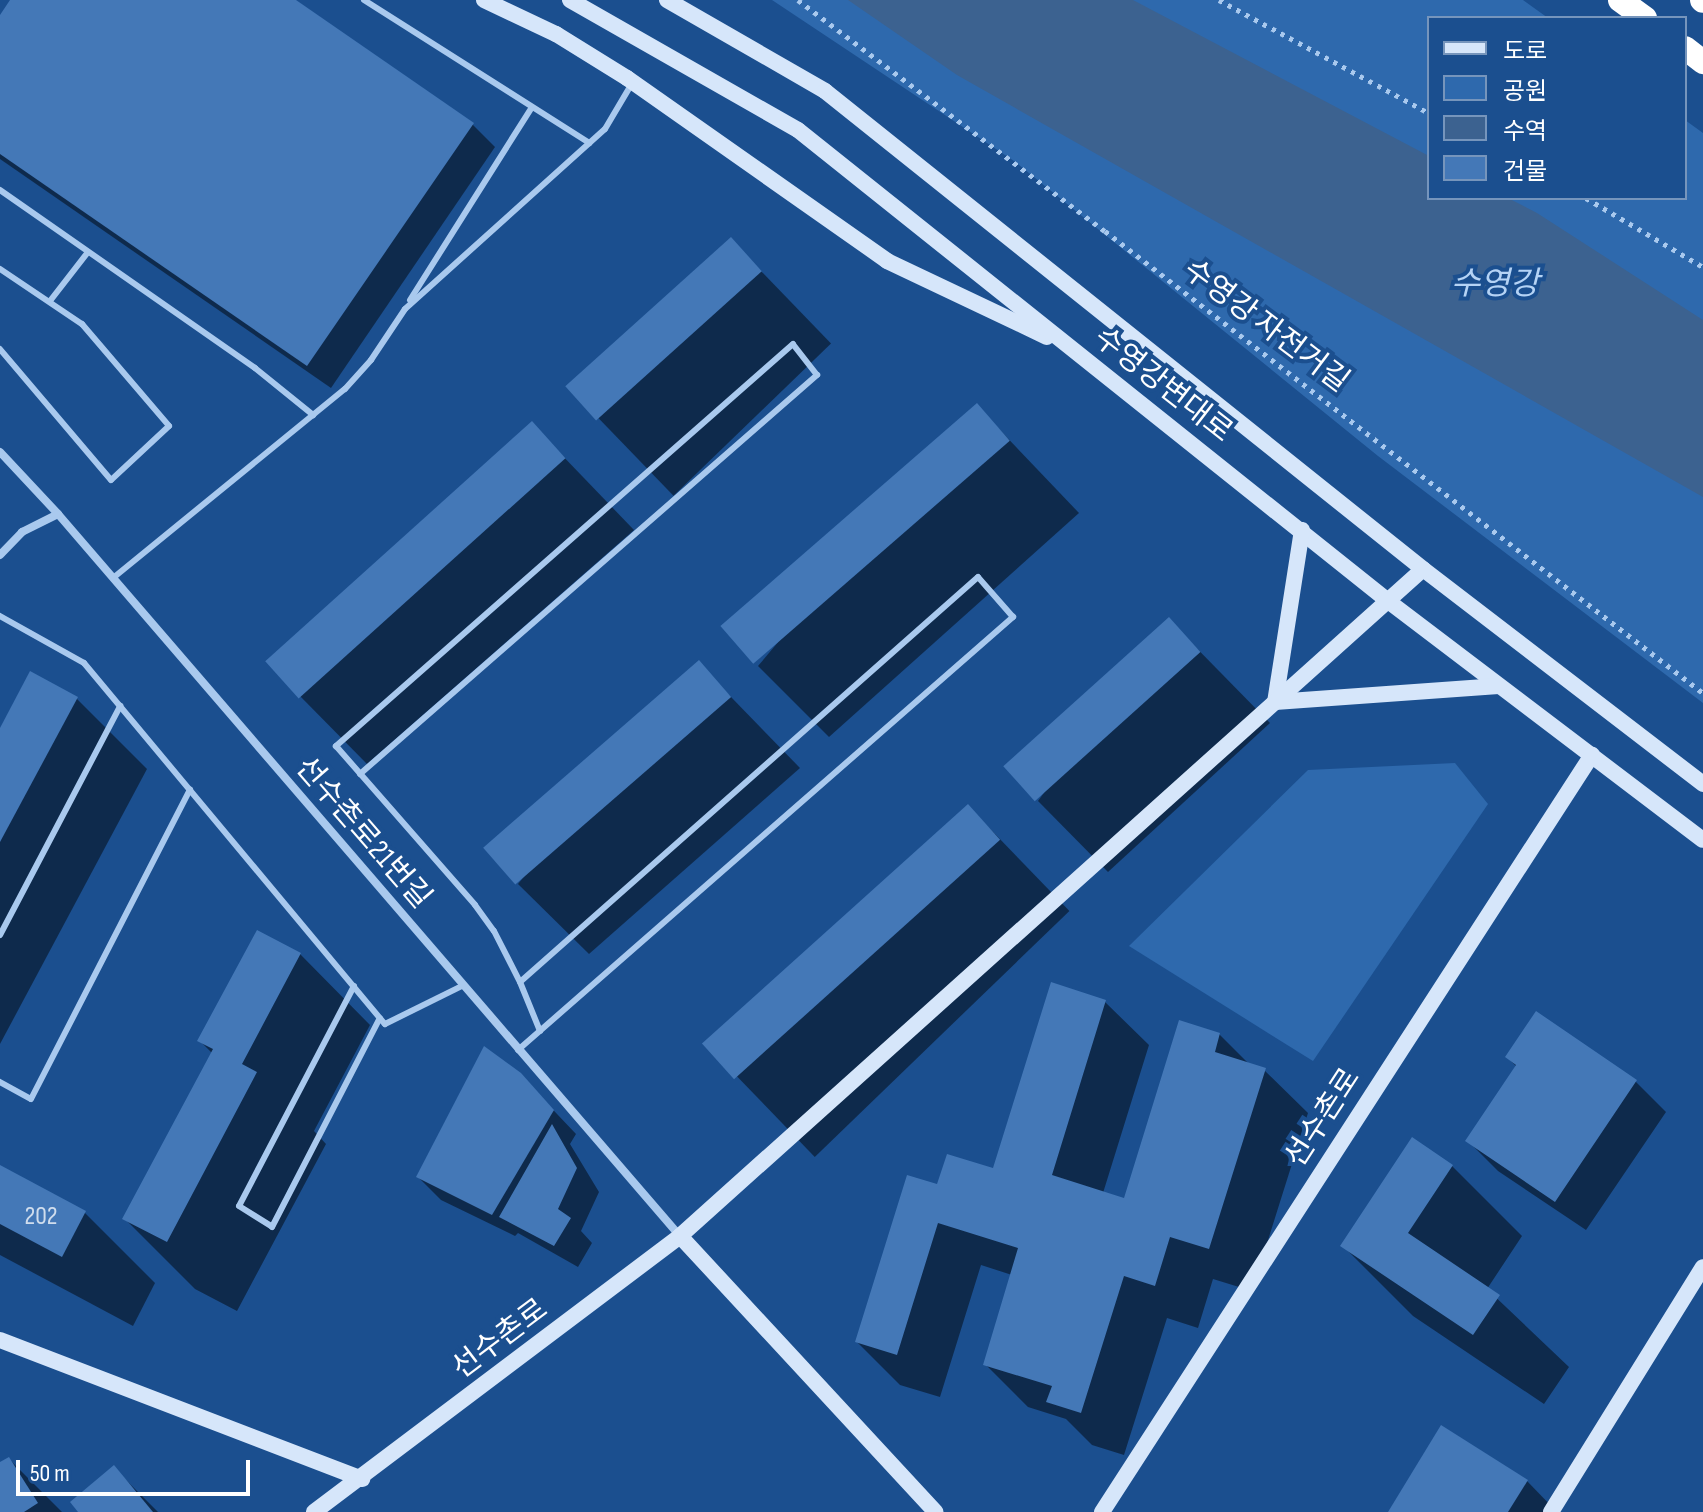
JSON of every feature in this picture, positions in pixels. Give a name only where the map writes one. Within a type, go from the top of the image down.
[{"type":"highway","points":[[1620,0],[1642,16]]},
{"type":"highway","points":[[1687,50],[1703,62]]},
{"type":"main road","points":[[484,0],[556,34],[633,82],[887,261],[1073,349]]},
{"type":"main road","name":"수영강변대로","points":[[570,0],[798,130],[1388,601],[1703,840]]},
{"type":"main road","name":"수영강변대로","points":[[667,0],[825,91],[1423,569],[1703,784]]},
{"type":"main road","points":[[1302,530],[1275,702],[1498,686]]},
{"type":"main road","name":"선수촌로","points":[[314,1512],[362,1479],[680,1236],[1423,569]]},
{"type":"main road","name":"선수촌로","points":[[1102,1512],[1592,755]]},
{"type":"main road","points":[[680,1236],[936,1512]]},
{"type":"main road","points":[[1551,1512],[1703,1267]]},
{"type":"main road","points":[[0,1340],[362,1479]]},
{"type":"street","name":"선수촌로21번길","points":[[0,452],[58,514],[680,1236]]},
{"type":"street","points":[[0,555],[22,532],[58,514]]},
{"type":"lane","points":[[364,0],[589,143]]},
{"type":"lane","points":[[405,309],[589,143],[618,111],[633,82]]},
{"type":"lane","points":[[113,578],[357,377],[405,309],[532,107]]},
{"type":"lane","points":[[0,190],[255,368],[313,415]]},
{"type":"lane","points":[[50,301],[88,252]]},
{"type":"lane","points":[[0,269],[82,324],[169,426],[111,480],[0,349]]},
{"type":"lane","points":[[360,774],[817,375],[793,344],[336,746],[360,774],[475,905],[494,931],[540,1031]]},
{"type":"lane","points":[[518,1050],[1013,617],[978,577],[520,982]]},
{"type":"lane","points":[[0,616],[84,663],[385,1024],[462,986]]},
{"type":"lane","points":[[0,935],[120,706]]},
{"type":"lane","points":[[0,1082],[31,1099],[190,790]]},
{"type":"lane","points":[[354,986],[239,1206],[272,1227],[380,1018]]},
{"type":"path","name":"수영강 자전거길","points":[[798,0],[1232,328],[1703,693]]},
{"type":"path","points":[[1219,0],[1427,112]]},
{"type":"path","points":[[1589,200],[1703,267]]},
{"type":"green space","points":[[772,0],[1523,0],[1545,16],[1427,16],[1427,200],[1687,200],[1687,121],[1703,133],[1703,703],[1378,456],[1014,161]]},
{"type":"green space","points":[[1455,763],[1488,804],[1313,1061],[1129,946],[1308,770]]},
{"type":"water","name":"수영강","points":[[848,0],[1133,0],[1427,155],[1427,200],[1512,200],[1537,213],[1703,320],[1703,497],[957,75]]},
{"type":"building","points":[[10,0],[296,0],[474,123],[307,366],[0,154],[0,15]]},
{"type":"building","points":[[731,237],[762,271],[596,420],[565,386]]},
{"type":"building","points":[[977,403],[1010,441],[753,664],[720,626]]},
{"type":"building","points":[[532,421],[565,458],[299,698],[265,661]]},
{"type":"building","points":[[1169,617],[1200,652],[1035,801],[1003,766]]},
{"type":"building","points":[[699,660],[731,697],[515,885],[483,848]]},
{"type":"building","points":[[30,671],[78,697],[0,842],[0,728]]},
{"type":"building","points":[[968,804],[1000,840],[734,1079],[702,1044]]},
{"type":"building","points":[[257,930],[301,953],[242,1064],[257,1072],[167,1242],[122,1219],[213,1049],[197,1041]]},
{"type":"building","points":[[1051,982],[1106,1000],[1052,1175],[1124,1198],[1179,1020],[1220,1033],[1215,1052],[1266,1068],[1209,1249],[1170,1237],[1155,1286],[1124,1276],[1081,1413],[1046,1402],[1052,1386],[983,1365],[1018,1248],[938,1223],[897,1355],[855,1342],[907,1175],[937,1184],[947,1154],[993,1168]]},
{"type":"building","points":[[1536,1011],[1637,1080],[1555,1202],[1465,1141],[1516,1065],[1505,1057]]},
{"type":"building","points":[[484,1046],[521,1073],[554,1110],[492,1215],[416,1177]]},
{"type":"building","points":[[552,1124],[577,1168],[558,1209],[571,1218],[554,1246],[499,1217]]},
{"type":"building","points":[[1412,1137],[1453,1165],[1408,1233],[1500,1295],[1473,1335],[1340,1246]]},
{"type":"building","points":[[0,1165],[86,1211],[62,1257],[0,1224]]},
{"type":"building","points":[[1441,1425],[1528,1480],[1508,1512],[1388,1512]]},
{"type":"building","points":[[9,1457],[38,1503],[24,1512],[0,1512],[0,1462]]},
{"type":"building","points":[[114,1465],[153,1512],[78,1512],[70,1502]]}]
